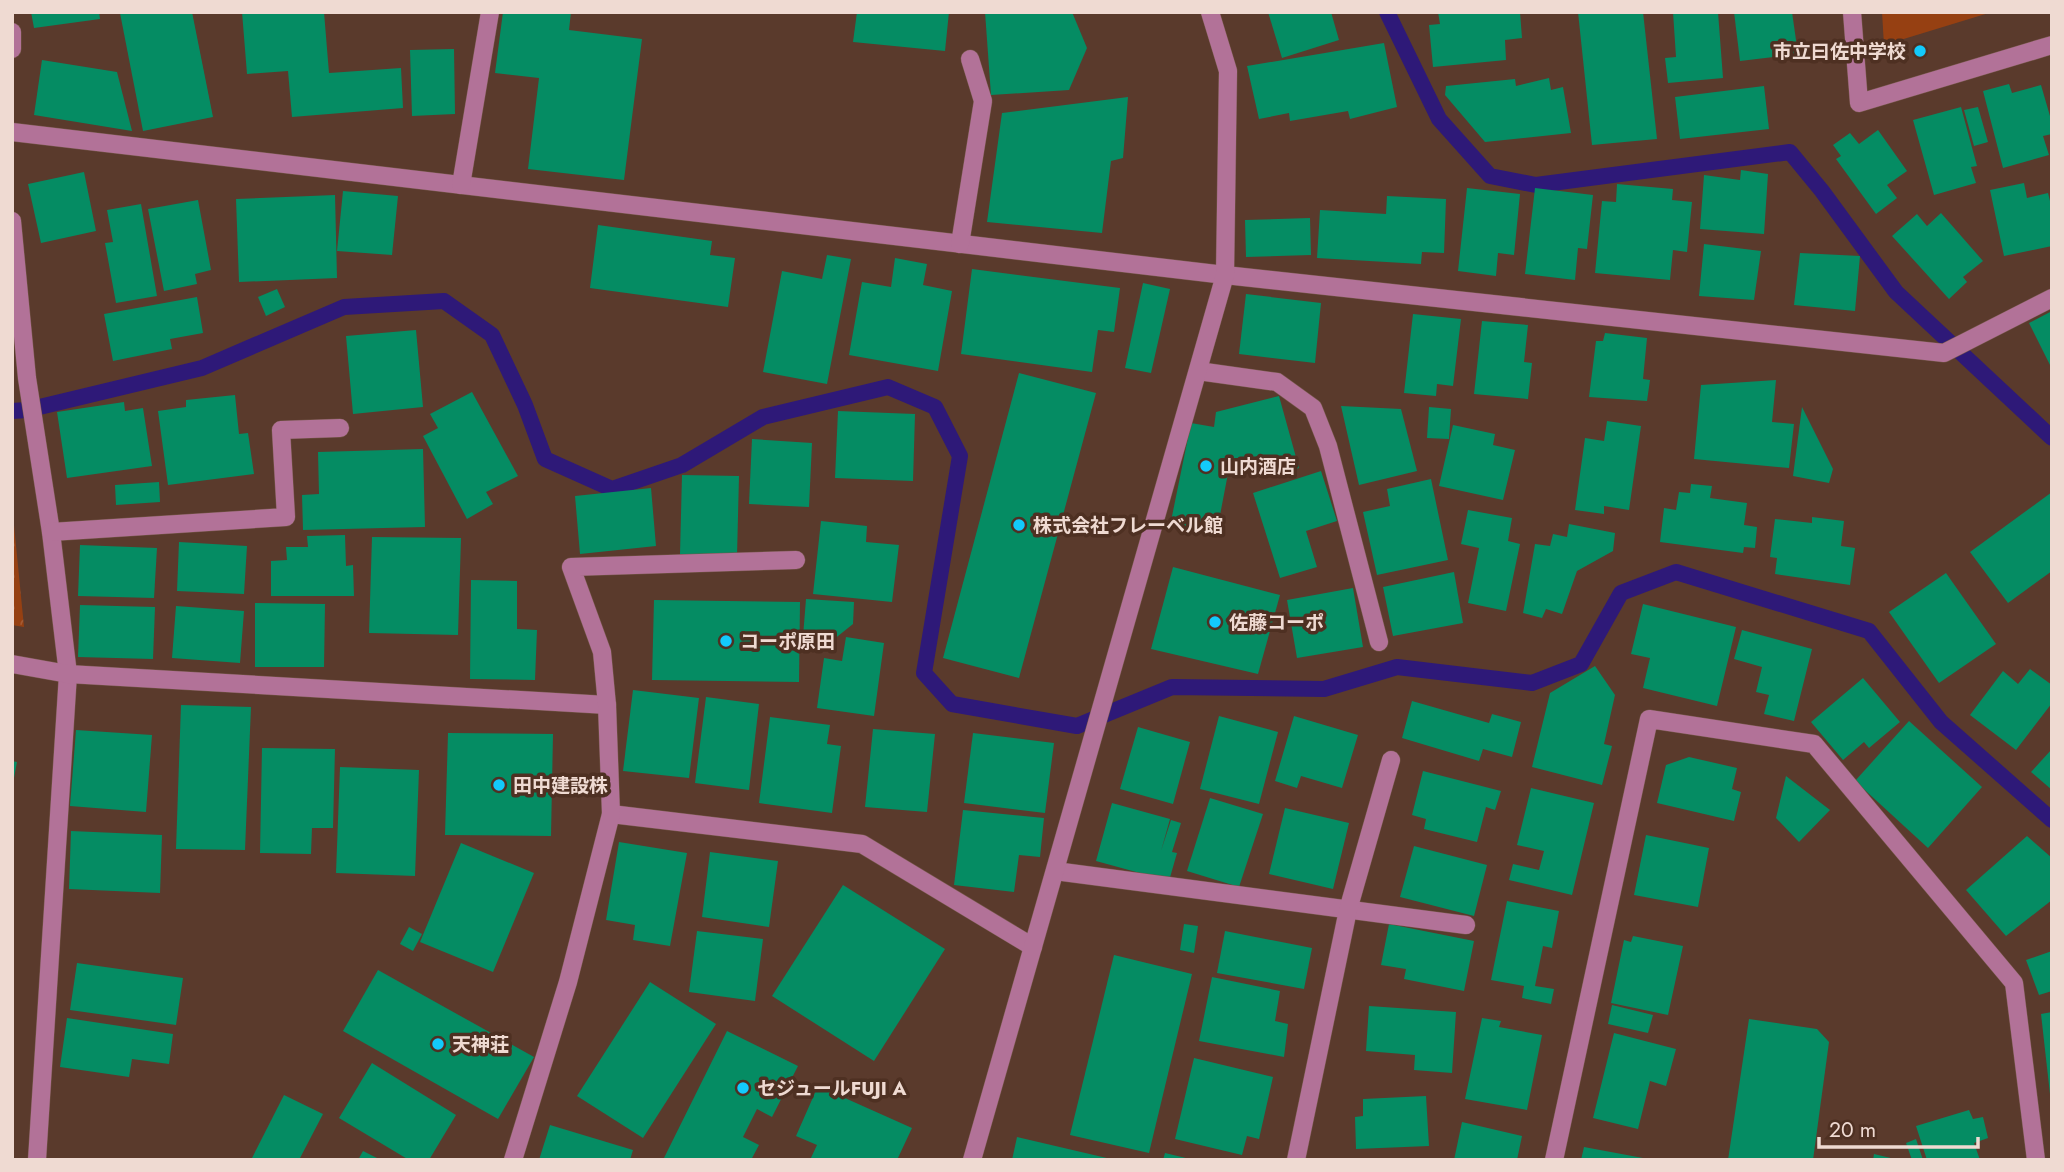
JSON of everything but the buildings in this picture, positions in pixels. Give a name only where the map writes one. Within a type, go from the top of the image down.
[{"type":"street","points":[[461,185],[490,12]]},
{"type":"street","points":[[972,1160],[1225,275],[1228,71],[1210,12]]},
{"type":"street","points":[[1852,12],[1859,103],[2052,45]]},
{"type":"street","points":[[12,32],[12,49]]},
{"type":"street","points":[[960,244],[983,101],[970,60]]},
{"type":"street","points":[[12,132],[1225,275],[1944,353],[2052,298]]},
{"type":"street","points":[[12,221],[32,419],[51,532],[68,674],[37,1160]]},
{"type":"street","points":[[1198,371],[1277,383],[1314,408],[1328,446],[1379,642]]},
{"type":"street","points":[[51,532],[286,517],[281,430],[340,428]]},
{"type":"street","points":[[513,1160],[568,982],[611,814],[602,652],[570,567],[796,560]]},
{"type":"street","points":[[12,664],[68,674],[607,705]]},
{"type":"street","points":[[1554,1160],[1649,719],[1814,744],[2014,983],[2036,1160]]},
{"type":"street","points":[[1296,1160],[1348,910],[1391,760]]},
{"type":"street","points":[[611,814],[862,844],[1034,947]]},
{"type":"street","points":[[1055,871],[1465,925]]},
{"type":"green space","points":[[1882,12],[1992,12],[1884,45]]},
{"type":"green space","points":[[12,505],[24,627],[12,625]]},
{"type":"waterway","points":[[1387,12],[1439,119],[1490,176],[1536,185],[1790,152],[1896,292],[2052,438]]},
{"type":"waterway","points":[[12,411],[27,410],[202,368],[344,307],[444,301],[492,335],[525,405],[545,459],[612,489],[682,465],[763,417],[888,387],[935,407],[960,456],[924,673],[952,704],[1077,726],[1172,687],[1324,689],[1397,667],[1532,683],[1581,664],[1621,593],[1676,572],[1869,631],[1941,722],[2052,820]]},
{"type":"place","name":"市立曰佐中学校","points":[[1920,51]]},
{"type":"place","name":"山内酒店","points":[[1206,466]]},
{"type":"place","name":"株式会社フレーベル館","points":[[1019,525]]},
{"type":"place","name":"佐藤コーポ","points":[[1215,622]]},
{"type":"place","name":"コーポ原田","points":[[726,641]]},
{"type":"place","name":"田中建設株","points":[[499,785]]},
{"type":"place","name":"天神荘","points":[[438,1044]]},
{"type":"place","name":"セジュールFUJI A","points":[[743,1088]]}]
